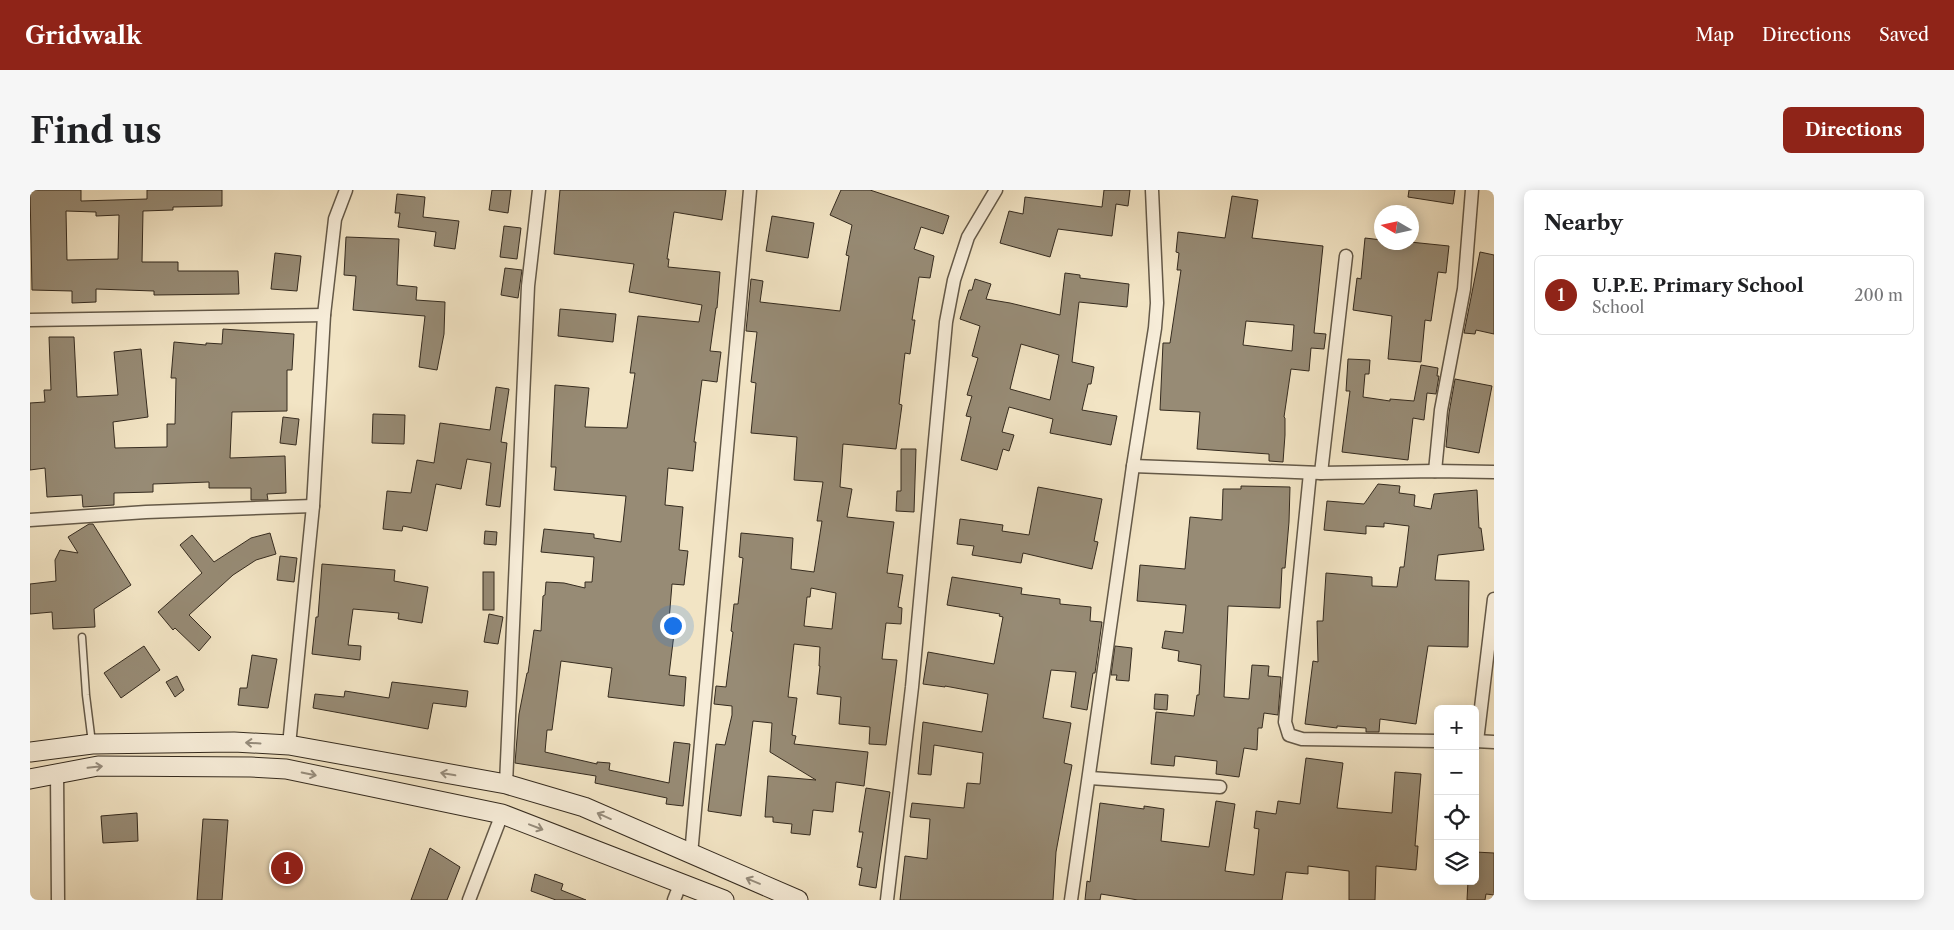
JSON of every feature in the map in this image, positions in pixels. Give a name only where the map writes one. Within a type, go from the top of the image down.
[{"type":"street","points":[[289,745],[313,506],[324,315],[335,219],[346,190]]},
{"type":"street","points":[[506,784],[528,286],[539,190]]},
{"type":"street","points":[[691,855],[750,190]]},
{"type":"street","points":[[887,900],[912,687],[946,322],[954,280],[968,237],[996,190]]},
{"type":"street","points":[[1071,900],[1090,778],[1133,466],[1155,328],[1157,303],[1152,190]]},
{"type":"street","points":[[1435,470],[1441,410],[1464,289],[1472,190]]},
{"type":"street","points":[[1346,256],[1316,473],[1285,722],[1288,735],[1302,739],[1434,741]]},
{"type":"street","points":[[30,320],[324,315]]},
{"type":"street","points":[[1133,466],[1316,473],[1435,470],[1494,472]]},
{"type":"street","points":[[30,520],[146,512],[313,506]]},
{"type":"street","points":[[1479,718],[1494,599]]},
{"type":"street","points":[[30,752],[92,744],[234,742],[289,745],[506,784],[584,807],[798,900]]},
{"type":"street","points":[[1479,742],[1494,742]]},
{"type":"street","points":[[30,779],[98,766],[286,769],[502,814],[724,900]]},
{"type":"street","points":[[57,773],[58,900]]},
{"type":"street","points":[[1090,778],[1220,787]]},
{"type":"street","points":[[469,900],[502,814]]},
{"type":"street","points":[[674,900],[681,882]]},
{"type":"lane","points":[[82,637],[92,744]]},
{"type":"building","points":[[30,190],[81,190],[81,201],[147,199],[147,190],[222,190],[222,206],[173,207],[173,210],[143,211],[142,262],[178,262],[178,271],[238,271],[239,294],[154,295],[154,291],[96,289],[96,302],[72,303],[72,291],[32,290]],"holes":[[[66,211],[96,212],[96,216],[119,215],[118,259],[67,260]]]},
{"type":"building","points":[[492,190],[511,190],[508,213],[489,210]]},
{"type":"building","points":[[560,190],[726,190],[722,220],[674,212],[667,259],[669,259],[668,267],[720,272],[717,308],[710,351],[721,352],[717,382],[702,380],[694,442],[696,442],[693,471],[668,468],[665,505],[683,507],[679,550],[688,551],[684,585],[672,584],[668,633],[674,634],[669,675],[686,677],[684,706],[608,697],[612,668],[561,661],[552,730],[547,730],[545,752],[597,764],[597,762],[610,763],[609,770],[669,783],[674,742],[690,744],[683,806],[666,804],[667,798],[595,783],[596,776],[515,763],[519,714],[528,673],[534,630],[541,631],[543,596],[545,595],[546,582],[564,583],[585,588],[585,582],[592,582],[594,557],[541,552],[544,529],[594,534],[594,538],[621,542],[626,496],[554,490],[556,467],[551,467],[555,385],[589,388],[585,427],[627,428],[635,373],[630,373],[638,316],[699,322],[702,305],[629,292],[634,264],[554,254]]},
{"type":"building","points":[[841,190],[870,190],[949,216],[943,234],[921,227],[914,249],[934,256],[930,278],[919,277],[912,320],[915,320],[910,354],[905,353],[899,404],[902,405],[896,449],[843,444],[840,487],[852,489],[847,517],[894,522],[887,573],[903,575],[898,607],[902,608],[901,624],[886,623],[882,659],[897,660],[886,745],[869,744],[870,727],[839,724],[841,697],[817,694],[820,647],[794,644],[788,697],[797,698],[792,735],[796,736],[794,744],[868,752],[864,786],[836,782],[833,812],[813,810],[810,835],[791,833],[792,824],[773,822],[773,817],[765,817],[768,776],[816,780],[770,752],[772,723],[753,721],[741,816],[708,811],[716,744],[725,745],[732,715],[732,706],[714,704],[716,686],[726,687],[733,632],[731,631],[734,604],[738,604],[743,558],[739,557],[741,533],[793,538],[791,569],[814,572],[822,521],[817,521],[823,482],[794,480],[797,437],[751,433],[756,383],[751,382],[757,332],[746,331],[751,279],[763,281],[760,302],[840,311],[849,256],[846,255],[852,225],[830,215]],"holes":[[[811,588],[836,593],[832,629],[804,626],[807,597],[810,597]]]},
{"type":"building","points":[[1104,190],[1130,190],[1128,206],[1116,204],[1112,236],[1058,229],[1050,257],[1000,243],[1009,211],[1023,214],[1025,197],[1102,207]]},
{"type":"building","points":[[1409,190],[1455,190],[1453,204],[1408,197]]},
{"type":"building","points":[[397,194],[425,197],[423,217],[459,221],[455,249],[434,246],[436,232],[398,227],[400,213],[395,213]]},
{"type":"building","points":[[1232,196],[1258,200],[1252,238],[1323,246],[1314,333],[1326,334],[1324,349],[1311,348],[1309,371],[1291,369],[1284,417],[1283,462],[1269,461],[1269,454],[1197,449],[1200,412],[1160,410],[1163,343],[1170,343],[1181,270],[1177,270],[1179,253],[1176,252],[1178,232],[1225,238]],"holes":[[[1246,321],[1294,325],[1292,351],[1243,345]]]},
{"type":"building","points":[[772,216],[814,223],[808,258],[766,251]]},
{"type":"building","points":[[504,226],[521,228],[517,259],[500,257]]},
{"type":"building","points":[[346,237],[399,239],[397,285],[417,287],[416,300],[445,302],[444,334],[437,370],[419,367],[425,316],[353,310],[356,276],[344,275]]},
{"type":"building","points":[[1365,238],[1374,239],[1374,250],[1419,250],[1419,243],[1449,246],[1446,273],[1438,272],[1431,321],[1425,320],[1421,362],[1388,359],[1392,316],[1353,310],[1357,278],[1361,279]]},
{"type":"building","points":[[1480,252],[1494,255],[1494,334],[1476,330],[1475,334],[1464,333]]},
{"type":"building","points":[[275,253],[301,256],[297,291],[271,289]]},
{"type":"building","points":[[505,268],[522,270],[518,298],[501,295]]},
{"type":"building","points":[[1065,273],[1080,275],[1080,278],[1129,284],[1127,307],[1079,302],[1072,362],[1094,367],[1091,384],[1088,384],[1082,410],[1117,416],[1111,445],[1050,433],[1053,419],[1009,407],[1002,432],[1014,435],[1009,451],[1003,449],[997,470],[961,460],[971,417],[966,416],[972,396],[967,395],[978,358],[972,356],[980,326],[960,319],[969,290],[972,290],[975,279],[991,284],[986,299],[1060,315]],"holes":[[[1021,344],[1059,355],[1050,400],[1010,389]]]},
{"type":"building","points":[[560,309],[616,314],[613,342],[558,336]]},
{"type":"building","points":[[223,329],[294,334],[292,370],[287,370],[287,411],[232,412],[230,458],[285,456],[286,493],[267,494],[268,500],[251,500],[251,488],[209,488],[209,482],[153,484],[153,492],[114,493],[114,505],[83,507],[82,495],[47,497],[45,468],[30,470],[30,403],[45,402],[44,390],[51,390],[49,337],[74,337],[77,397],[118,395],[114,352],[141,349],[148,417],[113,422],[115,448],[167,447],[167,424],[175,424],[176,378],[171,378],[174,342],[206,345],[206,343],[222,344]]},
{"type":"building","points":[[1348,359],[1370,360],[1369,374],[1365,374],[1363,397],[1390,401],[1390,399],[1414,401],[1421,365],[1438,368],[1437,376],[1439,376],[1436,394],[1427,393],[1424,420],[1413,418],[1408,460],[1342,452],[1350,391],[1346,391]]},
{"type":"building","points":[[1455,379],[1492,386],[1479,453],[1446,447]]},
{"type":"building","points":[[496,387],[509,389],[501,442],[507,443],[500,507],[486,505],[491,463],[467,459],[461,489],[436,484],[427,531],[403,526],[402,531],[383,529],[387,491],[411,493],[417,460],[434,463],[440,423],[490,430]]},
{"type":"building","points":[[373,414],[405,415],[404,444],[372,443]]},
{"type":"building","points":[[283,417],[299,419],[296,445],[280,443]]},
{"type":"building","points":[[901,449],[916,449],[914,512],[896,511],[897,491],[901,491]]},
{"type":"building","points":[[1378,484],[1400,486],[1399,493],[1415,495],[1414,506],[1431,509],[1434,494],[1477,490],[1479,528],[1481,528],[1484,550],[1438,555],[1435,580],[1469,581],[1468,647],[1428,646],[1416,724],[1380,719],[1379,732],[1366,732],[1366,728],[1337,726],[1337,728],[1305,724],[1313,661],[1318,662],[1317,621],[1323,621],[1326,573],[1372,577],[1372,586],[1397,587],[1400,567],[1404,567],[1409,526],[1384,523],[1384,527],[1366,526],[1366,534],[1324,530],[1327,501],[1364,504]]},
{"type":"building","points":[[1241,486],[1290,487],[1289,522],[1285,568],[1282,568],[1280,608],[1228,606],[1224,697],[1249,699],[1252,665],[1269,666],[1268,676],[1281,677],[1278,715],[1264,713],[1262,728],[1258,728],[1257,750],[1244,748],[1239,777],[1216,774],[1217,761],[1175,756],[1174,766],[1151,764],[1156,712],[1194,716],[1197,695],[1199,695],[1201,665],[1178,661],[1179,651],[1162,648],[1165,631],[1183,633],[1186,605],[1137,601],[1140,565],[1185,569],[1190,517],[1222,520],[1223,489],[1241,489]]},
{"type":"building","points":[[1038,487],[1102,499],[1094,541],[1098,542],[1092,569],[1023,553],[1021,563],[972,555],[974,546],[957,544],[960,519],[1003,525],[1002,531],[1029,535]]},
{"type":"building","points":[[89,524],[93,524],[131,585],[94,609],[95,627],[53,629],[52,612],[30,614],[30,584],[56,581],[55,560],[60,550],[78,553],[68,537]]},
{"type":"building","points":[[485,531],[497,532],[496,545],[484,544]]},
{"type":"building","points":[[270,533],[276,554],[256,560],[233,575],[189,615],[211,637],[199,651],[175,628],[173,630],[158,612],[202,573],[180,545],[192,535],[214,562],[251,538]]},
{"type":"building","points":[[280,556],[297,558],[294,582],[277,580]]},
{"type":"building","points":[[322,564],[395,570],[394,581],[428,587],[422,623],[398,619],[399,613],[353,609],[348,645],[361,646],[360,660],[312,654],[316,617],[318,617]]},
{"type":"building","points":[[483,572],[494,572],[494,610],[483,610]]},
{"type":"building","points":[[952,577],[1022,588],[1021,594],[1060,599],[1060,604],[1091,607],[1090,621],[1102,622],[1095,673],[1093,673],[1087,710],[1071,707],[1076,672],[1051,670],[1043,718],[1071,723],[1064,763],[1072,765],[1056,852],[1053,900],[900,900],[905,856],[927,859],[930,819],[910,817],[912,803],[964,808],[967,783],[980,784],[983,753],[934,745],[931,775],[918,774],[923,722],[982,732],[988,694],[923,684],[928,652],[994,664],[1003,617],[999,616],[1000,614],[947,605]]},
{"type":"building","points":[[489,614],[503,617],[498,644],[484,642]]},
{"type":"building","points":[[144,646],[160,670],[121,698],[104,673]]},
{"type":"building","points":[[1115,646],[1132,648],[1129,681],[1116,680],[1117,675],[1111,675]]},
{"type":"building","points":[[252,655],[277,659],[268,708],[238,705],[240,688],[247,688]]},
{"type":"building","points":[[177,676],[184,690],[175,697],[166,682]]},
{"type":"building","points":[[392,682],[468,691],[466,707],[433,703],[428,729],[313,708],[315,694],[344,697],[345,691],[389,698]]},
{"type":"building","points":[[1155,694],[1168,695],[1167,710],[1154,709]]},
{"type":"building","points":[[1306,758],[1343,763],[1337,808],[1392,813],[1395,772],[1421,774],[1415,846],[1418,846],[1416,870],[1376,866],[1375,900],[1349,900],[1349,871],[1308,866],[1308,874],[1286,872],[1282,900],[1138,900],[1101,894],[1100,900],[1085,900],[1087,881],[1090,882],[1100,803],[1144,809],[1144,806],[1164,809],[1161,841],[1209,847],[1216,801],[1235,804],[1225,871],[1254,875],[1259,829],[1254,828],[1256,811],[1276,814],[1278,801],[1300,804]]},
{"type":"building","points":[[866,788],[890,792],[876,888],[859,885],[862,868],[857,867],[863,832],[859,832]]},
{"type":"building","points":[[137,813],[138,841],[103,843],[101,816]]},
{"type":"building","points":[[203,819],[228,820],[222,900],[197,900]]},
{"type":"building","points":[[430,848],[460,867],[447,900],[411,900]]},
{"type":"building","points":[[1479,852],[1494,853],[1494,895],[1486,894],[1485,900],[1467,900],[1468,885],[1479,885]]},
{"type":"building","points":[[535,874],[563,884],[561,890],[586,900],[556,900],[531,891]]},
{"type":"place","name":"U.P.E. Primary School","points":[[287,868]]}]
